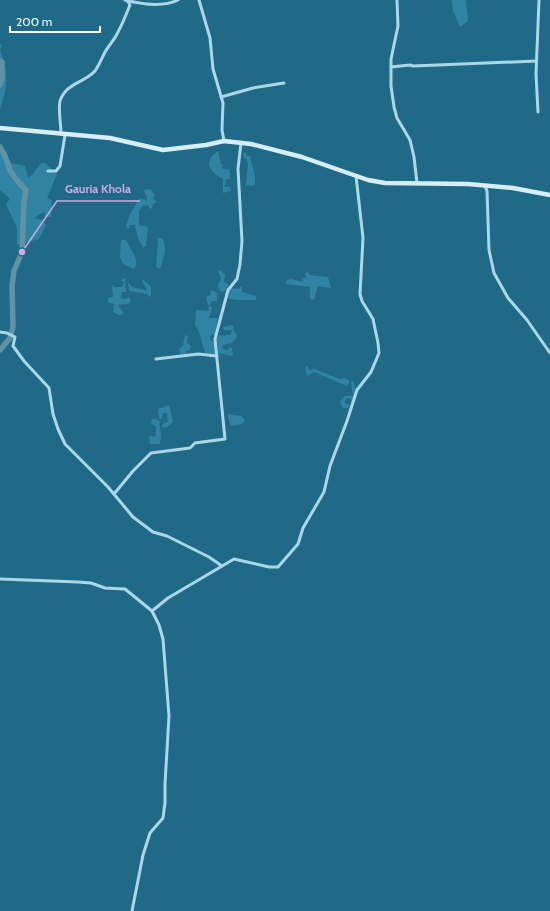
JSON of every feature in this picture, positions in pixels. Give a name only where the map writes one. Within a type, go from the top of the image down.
[{"type":"street","points":[[127,0],[144,4],[172,3],[178,0]]},
{"type":"street","points":[[48,171],[56,171],[60,166],[63,135],[59,109],[62,96],[72,85],[96,70],[118,32],[130,6],[127,0]]},
{"type":"street","points":[[199,0],[209,31],[213,69],[221,97],[222,130],[224,141]]},
{"type":"street","points":[[397,0],[398,26],[391,59],[391,86],[394,107],[400,124],[410,140],[414,157],[417,183]]},
{"type":"street","points":[[538,112],[536,61],[539,0]]},
{"type":"street","points":[[391,67],[410,64],[413,66],[536,61]]},
{"type":"street","points":[[221,97],[253,88],[284,83]]},
{"type":"street","points":[[0,128],[63,135],[110,138],[163,150],[206,145],[224,141],[241,143],[281,150],[356,176],[385,183],[454,183],[512,188],[550,195]]},
{"type":"street","points":[[114,494],[151,453],[190,448],[195,443],[225,439],[216,339],[228,290],[237,279],[240,264],[242,241],[238,169],[241,143]]},
{"type":"street","points":[[152,612],[168,598],[234,559],[269,567],[278,567],[298,544],[303,528],[324,492],[330,466],[348,421],[357,390],[371,372],[379,353],[373,319],[362,301],[360,294],[363,238],[356,176]]},
{"type":"street","points":[[485,186],[487,191],[488,250],[494,273],[508,298],[527,320],[550,353]]},
{"type":"street","points":[[0,332],[7,333],[15,337],[13,346],[24,361],[49,388],[53,414],[58,430],[65,444],[114,494],[133,517],[152,532],[168,536],[209,557],[222,566]]},
{"type":"street","points":[[156,359],[198,354],[217,356]]},
{"type":"street","points":[[0,579],[91,583],[105,588],[124,589],[152,612],[159,625],[163,639],[169,716],[165,784],[166,803],[163,818],[150,833],[143,855],[132,911]]},
{"type":"shaded area","points":[[452,0],[466,0],[468,21],[460,27],[453,11]]},
{"type":"shaded area","points":[[0,50],[5,65],[6,86],[0,109]]},
{"type":"shaded area","points":[[0,144],[11,163],[25,166],[28,178],[42,163],[45,163],[57,174],[47,198],[52,200],[51,217],[45,217],[45,212],[35,218],[42,220],[46,225],[39,239],[17,245],[17,228],[6,204],[10,199],[0,190]]},
{"type":"shaded area","points":[[218,151],[221,164],[223,165],[222,168],[230,170],[230,179],[226,179],[225,187],[230,187],[231,191],[223,193],[223,179],[212,171],[209,165],[213,155]]},
{"type":"shaded area","points":[[246,152],[247,156],[250,156],[254,173],[255,185],[253,186],[246,185],[248,164],[243,153]]},
{"type":"shaded area","points":[[150,189],[155,195],[153,199],[157,202],[153,204],[152,208],[150,209],[148,205],[142,206],[139,212],[139,225],[148,227],[146,246],[143,248],[138,238],[135,225],[130,225],[128,229],[126,226],[130,214],[140,198],[147,201],[147,197],[143,190]]},
{"type":"shaded area","points":[[158,238],[162,238],[165,247],[160,269],[156,267]]},
{"type":"shaded area","points":[[121,240],[126,240],[136,259],[136,266],[134,269],[123,264],[120,257]]},
{"type":"shaded area","points":[[218,270],[225,275],[224,282],[228,284],[227,289],[223,292],[219,290],[218,285],[221,279]]},
{"type":"shaded area","points":[[308,272],[310,275],[328,277],[331,288],[318,286],[314,300],[310,299],[310,287],[286,284],[287,280],[291,279],[303,282],[302,278],[306,278],[305,273]]},
{"type":"shaded area","points":[[125,278],[126,292],[122,292],[121,298],[125,299],[129,297],[131,301],[128,304],[118,305],[124,314],[119,315],[113,312],[114,304],[108,303],[108,298],[113,297],[112,285],[115,287],[122,287],[124,283],[121,280]]},
{"type":"shaded area","points":[[143,279],[151,287],[151,296],[149,297],[147,294],[129,291],[128,282],[132,287],[147,291],[142,282]]},
{"type":"shaded area","points":[[241,286],[242,292],[256,296],[256,300],[237,300],[227,298],[230,288],[239,289]]},
{"type":"shaded area","points":[[213,290],[218,294],[217,301],[212,301],[210,305],[208,305],[206,297],[211,295],[210,292]]},
{"type":"shaded area","points":[[211,306],[212,308],[209,318],[218,318],[215,334],[210,336],[211,341],[214,342],[215,354],[205,353],[199,332],[195,325],[196,310],[209,311],[208,307]]},
{"type":"shaded area","points":[[233,325],[234,332],[236,333],[237,337],[232,343],[223,345],[223,349],[228,350],[229,347],[232,348],[233,356],[218,353],[218,335],[231,335],[232,330],[224,330],[223,327]]},
{"type":"shaded area","points":[[185,335],[188,336],[187,343],[191,346],[190,350],[186,351],[186,354],[180,354],[179,349],[183,345]]},
{"type":"shaded area","points":[[307,366],[310,370],[314,369],[340,379],[345,378],[350,381],[347,386],[314,372],[307,376],[305,368]]},
{"type":"shaded area","points":[[353,381],[356,389],[352,403],[351,399],[347,398],[344,403],[350,405],[348,408],[343,408],[340,402],[342,398],[353,396],[351,382]]},
{"type":"shaded area","points":[[169,405],[173,422],[167,427],[163,428],[162,424],[168,422],[167,413],[163,413],[161,419],[159,419],[158,409]]},
{"type":"shaded area","points":[[227,414],[242,416],[245,421],[242,424],[231,426]]},
{"type":"shaded area","points":[[152,419],[159,420],[161,435],[160,444],[150,444],[149,436],[155,437],[156,433],[156,427],[151,423]]},
{"type":"waterway","points":[[0,61],[2,62],[2,78],[0,85]]},
{"type":"waterway","points":[[0,147],[10,170],[17,181],[26,190],[24,201],[22,252],[14,271],[12,286],[13,327],[10,338],[0,350]]},
{"type":"place","name":"Gauria Khola","points":[[22,252]]}]
